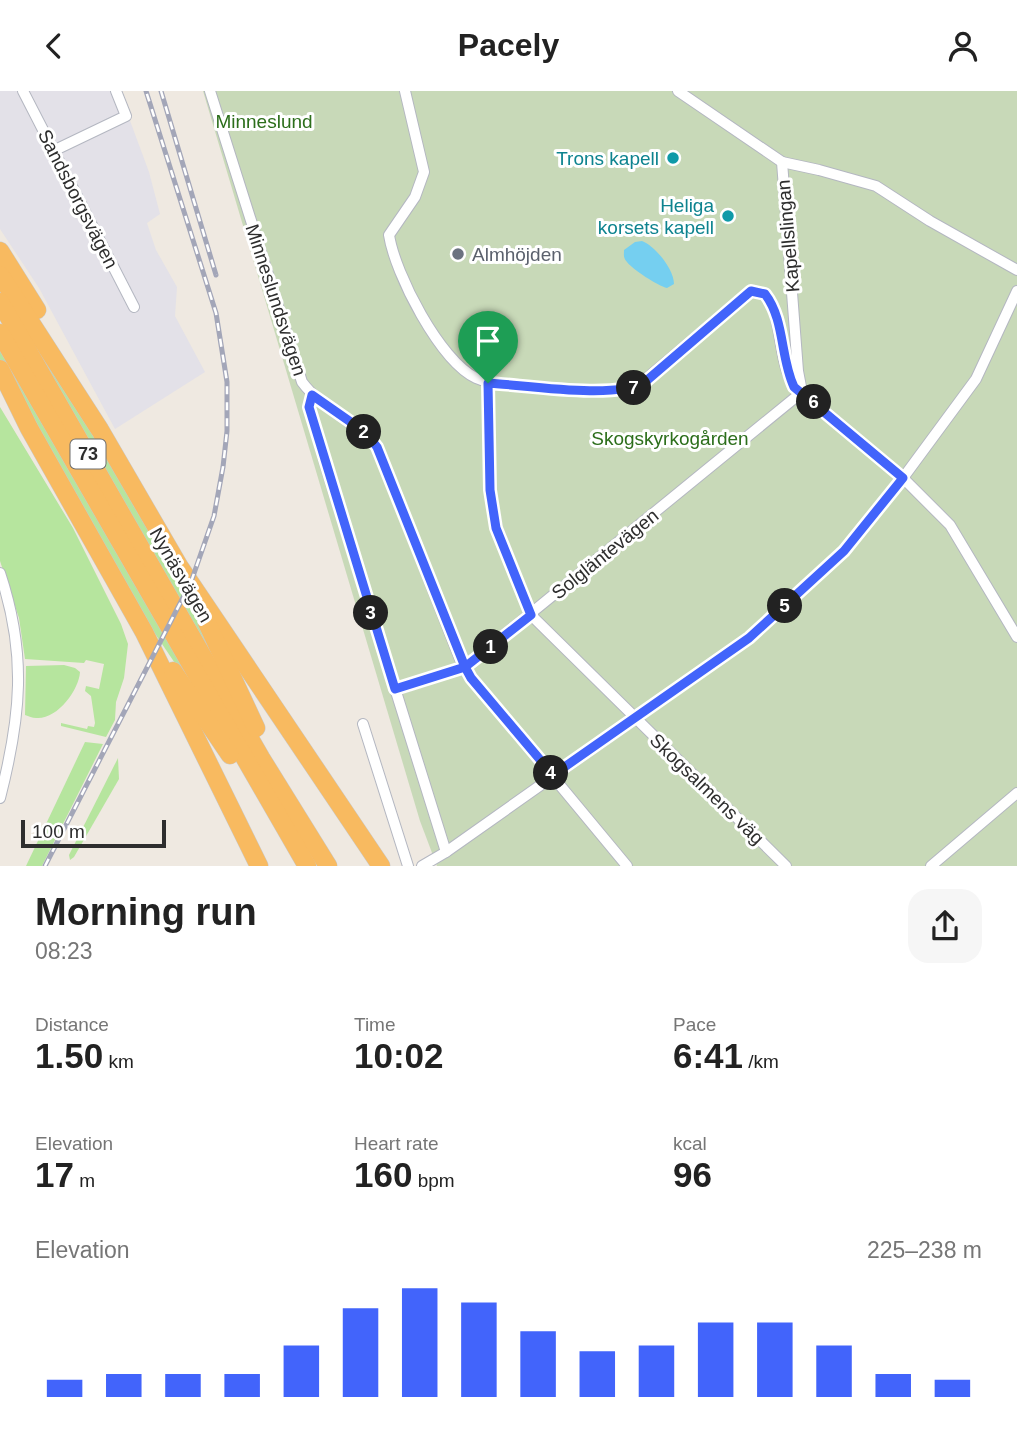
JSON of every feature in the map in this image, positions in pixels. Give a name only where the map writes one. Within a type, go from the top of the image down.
[{"type":"highway","points":[[0,251],[45,322],[95,413],[100,431]]},
{"type":"highway","points":[[0,275],[100,431],[178,566],[381,866]]},
{"type":"highway","name":"Nynäsvägen","points":[[0,302],[261,758],[329,866]]},
{"type":"highway","name":"Nynäsvägen","points":[[0,333],[305,864]]},
{"type":"highway","points":[[0,369],[29,428],[132,611],[259,866]]},
{"type":"highway","points":[[0,385],[29,428]]},
{"type":"highway","points":[[178,566],[260,737],[319,841],[329,866]]},
{"type":"highway","points":[[132,611],[260,803],[305,864]]},
{"type":"street","name":"Sandsborgsvägen","points":[[23,91],[134,307]]},
{"type":"street","points":[[53,151],[126,116],[116,91]]},
{"type":"street","name":"Minneslundsvägen","points":[[210,91],[302,382],[312,395],[365,432],[377,447],[471,678],[627,866]]},
{"type":"street","points":[[405,91],[424,172],[415,197],[389,235],[391,250],[398,271],[427,324],[451,360],[474,377],[488,383]]},
{"type":"street","name":"Kapellslingan","points":[[678,91],[782,162],[802,393]]},
{"type":"street","points":[[782,162],[876,186],[1017,271]]},
{"type":"street","name":"Kapellslingan","points":[[488,383],[559,388],[635,388],[751,291],[765,294],[777,316],[788,373],[794,387],[903,478],[950,525],[1017,637]]},
{"type":"street","points":[[422,866],[446,852],[749,638],[844,551],[903,478],[976,379],[1017,291]]},
{"type":"street","name":"Skogsalmens väg","points":[[488,383],[490,490],[496,528],[531,615],[786,866]]},
{"type":"street","name":"Solgläntevägen","points":[[395,689],[465,667],[802,393]]},
{"type":"street","points":[[312,395],[309,407],[326,467],[446,852]]},
{"type":"street","points":[[0,573],[13,619],[20,681],[14,737],[0,798]]},
{"type":"street","points":[[363,723],[408,866]]},
{"type":"street","points":[[931,866],[1017,793]]},
{"type":"shaded area","points":[[0,91],[119,91],[149,172],[160,214],[147,223],[156,250],[177,287],[175,316],[205,372],[115,429],[39,288],[0,229]]},
{"type":"green space","name":"Skogskyrkogården","points":[[203,91],[1017,91],[1017,866],[437,866],[420,821]]},
{"type":"green space","points":[[13,303],[170,565],[216,656],[214,658],[11,305]]},
{"type":"green space","points":[[0,349],[186,673],[183,675],[141,613],[0,361]]},
{"type":"green space","points":[[0,407],[73,528],[121,624],[128,644],[115,720],[106,737],[61,726],[61,723],[87,729],[88,726],[94,727],[91,696],[85,691],[86,686],[99,689],[104,664],[86,660],[84,663],[25,659],[19,618],[0,561]]},
{"type":"green space","points":[[64,665],[80,672],[76,687],[66,702],[44,717],[25,715],[26,666]]},
{"type":"green space","points":[[85,742],[103,744],[42,866],[26,866]]},
{"type":"green space","points":[[118,758],[119,779],[70,860],[69,855]]},
{"type":"water","points":[[642,241],[663,259],[674,284],[667,288],[658,284],[639,273],[626,260],[624,250],[635,242]]},
{"type":"railway","points":[[45,866],[191,582],[214,516],[223,467],[227,431],[227,382],[216,313],[146,91]]},
{"type":"railway","points":[[161,91],[216,275]]},
{"type":"place","name":"Trons kapell","points":[[673,158]]},
{"type":"place","name":"Heliga korsets kapell","points":[[728,216]]},
{"type":"place","name":"Almhöjden","points":[[458,254]]},
{"type":"route","points":[[488,383],[490,490],[496,528],[531,615],[465,667],[387,466],[377,447],[365,432],[312,395],[309,407],[395,689],[465,667],[471,678],[553,775],[749,638],[844,551],[903,478],[794,387],[788,373],[777,316],[765,294],[751,291],[635,388],[559,388],[488,383]]},
{"type":"park label","name":"Minneslund","points":[[264,121]]}]
